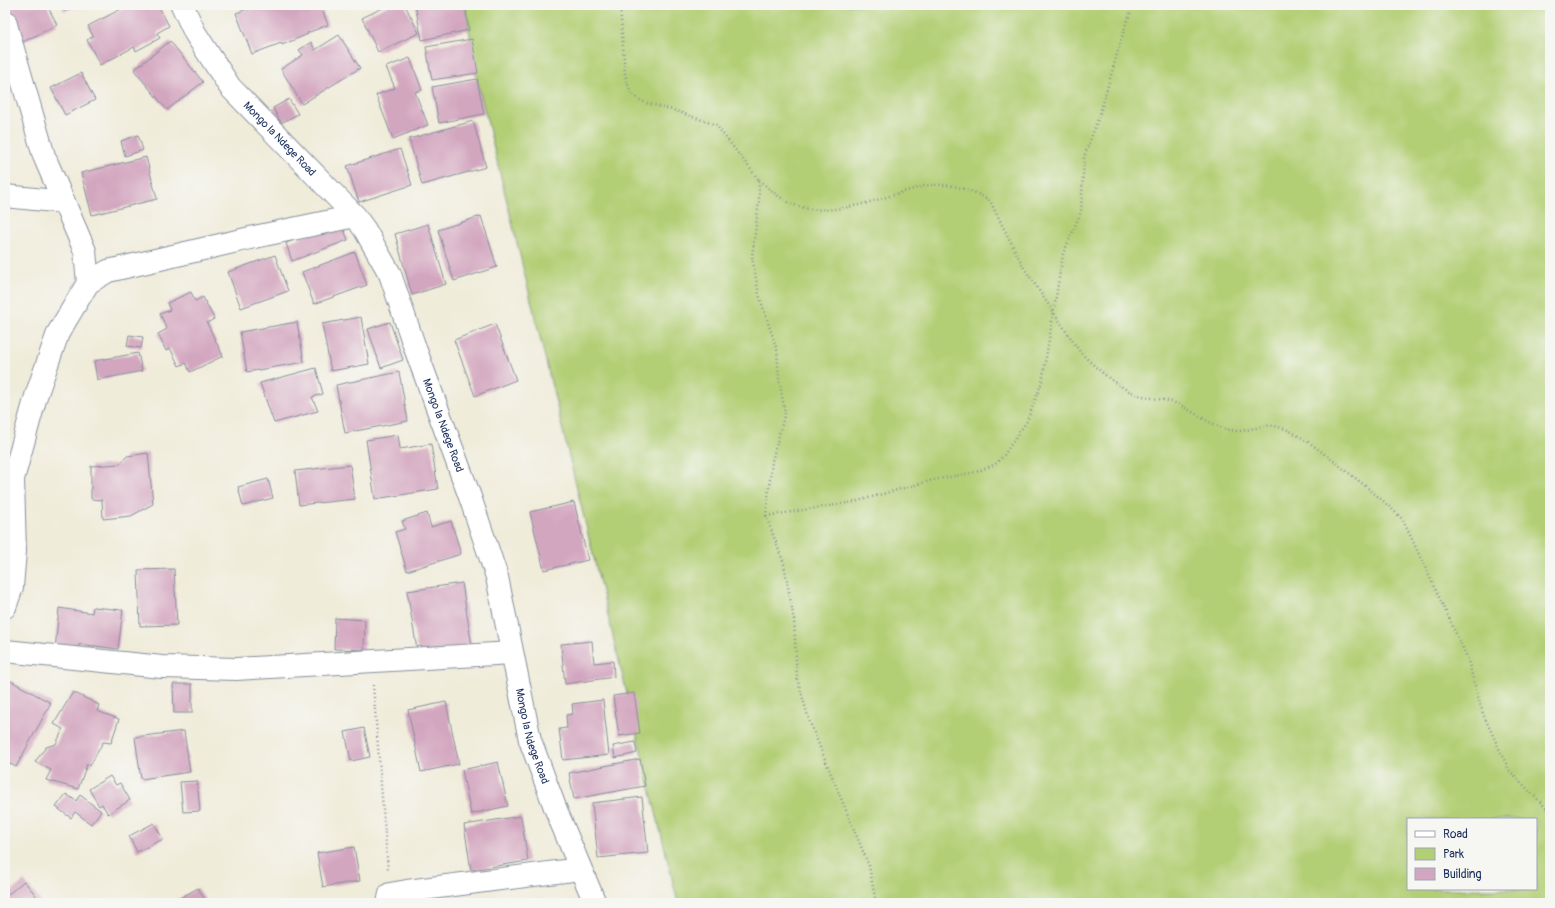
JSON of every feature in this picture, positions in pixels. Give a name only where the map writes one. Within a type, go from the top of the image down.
[{"type":"street","name":"Mongo la Ndege Road","points":[[182,5],[195,33],[230,88],[355,216],[365,230],[390,274],[497,577],[530,740],[556,810],[595,903]]},
{"type":"street","points":[[5,21],[44,156],[85,251],[88,283]]},
{"type":"street","points":[[5,196],[64,202]]},
{"type":"street","points":[[5,607],[12,587],[15,551],[9,479],[58,333],[88,283],[108,271],[259,236],[355,216]]},
{"type":"street","points":[[5,651],[162,667],[236,669],[371,660],[512,654]]},
{"type":"street","points":[[389,899],[580,869]]},
{"type":"path","points":[[620,5],[625,76],[630,92],[638,99],[646,103],[673,110],[716,125],[759,180],[774,193],[805,208],[820,209],[850,208],[929,185],[950,185],[972,191],[982,196],[990,201],[1024,268],[1080,352],[1090,362],[1122,387],[1138,395],[1179,405],[1219,427],[1238,431],[1258,427],[1274,426],[1291,432],[1303,438],[1361,482],[1394,510],[1403,520],[1412,536],[1467,657],[1483,714],[1509,770],[1550,812]]},
{"type":"path","points":[[766,516],[854,502],[933,480],[976,472],[997,462],[1004,455],[1027,421],[1042,382],[1064,254],[1081,212],[1084,157],[1100,113],[1125,27],[1133,5]]},
{"type":"path","points":[[759,180],[759,200],[752,257],[759,295],[777,350],[779,379],[785,413],[772,461],[766,516],[784,564],[794,620],[798,678],[810,723],[869,866],[876,903]]},
{"type":"path","points":[[371,660],[389,899]]},
{"type":"green space","points":[[465,5],[1550,5],[1550,903],[678,903],[477,79]]},
{"type":"building","points":[[5,5],[47,5],[57,25],[19,44],[5,17]]},
{"type":"building","points":[[62,5],[82,5],[64,11]]},
{"type":"building","points":[[129,5],[158,5],[169,26],[157,33],[160,38],[136,51],[134,47],[100,65],[87,40],[93,36],[88,26]]},
{"type":"building","points":[[258,5],[320,5],[328,25],[282,45],[281,43],[252,54],[236,13]]},
{"type":"building","points":[[389,5],[405,5],[419,33],[378,52],[362,18]]},
{"type":"building","points":[[415,5],[465,5],[469,30],[422,40]]},
{"type":"building","points":[[339,35],[360,68],[302,104],[281,69],[303,55],[299,50],[311,42],[315,50]]},
{"type":"building","points":[[472,39],[478,73],[432,80],[426,47]]},
{"type":"building","points":[[170,41],[203,82],[167,110],[134,70]]},
{"type":"building","points":[[410,58],[422,90],[415,92],[428,125],[393,139],[376,95],[395,88],[386,67]]},
{"type":"building","points":[[81,73],[95,100],[65,115],[51,88]]},
{"type":"building","points":[[477,79],[484,114],[439,123],[432,87]]},
{"type":"building","points":[[289,99],[298,114],[281,123],[273,108]]},
{"type":"building","points":[[473,121],[486,167],[422,185],[409,139]]},
{"type":"building","points":[[138,135],[143,150],[125,156],[121,141]]},
{"type":"building","points":[[400,149],[412,185],[359,202],[347,166]]},
{"type":"building","points":[[146,157],[157,199],[92,215],[81,173]]},
{"type":"building","points":[[481,216],[497,267],[454,281],[438,230]]},
{"type":"building","points":[[341,222],[348,240],[292,261],[286,243]]},
{"type":"building","points":[[428,224],[446,284],[412,295],[395,234]]},
{"type":"building","points":[[355,252],[367,285],[314,304],[302,272]]},
{"type":"building","points":[[275,255],[288,291],[241,308],[228,272]]},
{"type":"building","points":[[191,292],[195,301],[203,297],[214,319],[207,323],[223,356],[190,372],[186,363],[179,366],[170,348],[166,351],[158,334],[167,329],[160,314],[170,310],[167,303]]},
{"type":"building","points":[[361,317],[369,364],[331,371],[322,324]]},
{"type":"building","points":[[297,322],[304,362],[247,372],[240,332]]},
{"type":"building","points":[[390,322],[403,360],[381,368],[368,329]]},
{"type":"building","points":[[495,324],[516,380],[475,396],[454,340]]},
{"type":"building","points":[[129,335],[143,337],[141,348],[127,346]]},
{"type":"building","points":[[138,353],[142,371],[97,380],[94,361]]},
{"type":"building","points":[[316,368],[323,394],[312,397],[318,411],[274,423],[260,383]]},
{"type":"building","points":[[399,372],[408,421],[345,433],[336,385]]},
{"type":"building","points":[[398,435],[400,449],[431,444],[438,489],[375,499],[366,440]]},
{"type":"building","points":[[148,453],[153,504],[131,516],[103,519],[102,500],[91,499],[91,466],[120,464],[127,456]]},
{"type":"building","points":[[350,465],[355,499],[299,505],[295,471]]},
{"type":"building","points":[[268,479],[273,498],[243,506],[238,487]]},
{"type":"building","points":[[574,502],[588,560],[544,570],[530,512]]},
{"type":"building","points":[[427,513],[431,527],[451,521],[461,554],[407,571],[395,532],[405,529],[402,521]]},
{"type":"building","points":[[174,569],[177,625],[140,626],[138,570]]},
{"type":"building","points":[[462,583],[473,653],[419,661],[407,591]]},
{"type":"building","points":[[93,607],[123,610],[118,649],[79,644],[78,653],[55,650],[59,608],[92,613]]},
{"type":"building","points":[[335,618],[365,620],[364,650],[334,649]]},
{"type":"building","points":[[592,641],[594,663],[613,661],[614,677],[565,684],[561,644]]},
{"type":"building","points":[[11,681],[51,703],[16,767],[5,761],[5,693]]},
{"type":"building","points":[[173,684],[192,684],[192,713],[174,713]]},
{"type":"building","points":[[73,692],[99,705],[97,711],[119,719],[111,743],[103,742],[90,766],[87,764],[78,789],[46,780],[51,770],[35,762],[46,747],[56,744],[63,729],[54,724]]},
{"type":"building","points":[[634,693],[640,733],[619,736],[613,696]]},
{"type":"building","points":[[603,700],[609,755],[563,760],[559,729],[567,728],[566,715],[573,714],[572,704]]},
{"type":"building","points":[[446,702],[459,764],[421,772],[408,710]]},
{"type":"building","points":[[364,728],[370,757],[351,761],[345,732]]},
{"type":"building","points":[[184,731],[190,772],[141,779],[135,737]]},
{"type":"building","points":[[635,742],[637,753],[615,758],[613,746]]},
{"type":"building","points":[[640,759],[645,786],[574,799],[569,773]]},
{"type":"building","points":[[498,762],[508,806],[471,814],[462,770]]},
{"type":"building","points":[[110,776],[116,785],[120,783],[130,800],[108,814],[102,804],[99,806],[89,789]]},
{"type":"building","points":[[197,781],[200,811],[183,812],[180,782]]},
{"type":"building","points":[[66,794],[76,801],[80,795],[101,811],[91,824],[75,812],[71,818],[56,807]]},
{"type":"building","points":[[642,797],[648,853],[598,858],[592,803]]},
{"type":"building","points":[[521,816],[528,861],[471,870],[464,825]]},
{"type":"building","points":[[154,823],[163,839],[137,852],[129,836]]},
{"type":"building","points":[[354,847],[360,881],[323,887],[317,853]]},
{"type":"building","points":[[24,881],[42,903],[5,903],[5,897]]},
{"type":"building","points":[[198,888],[207,903],[171,903]]}]
